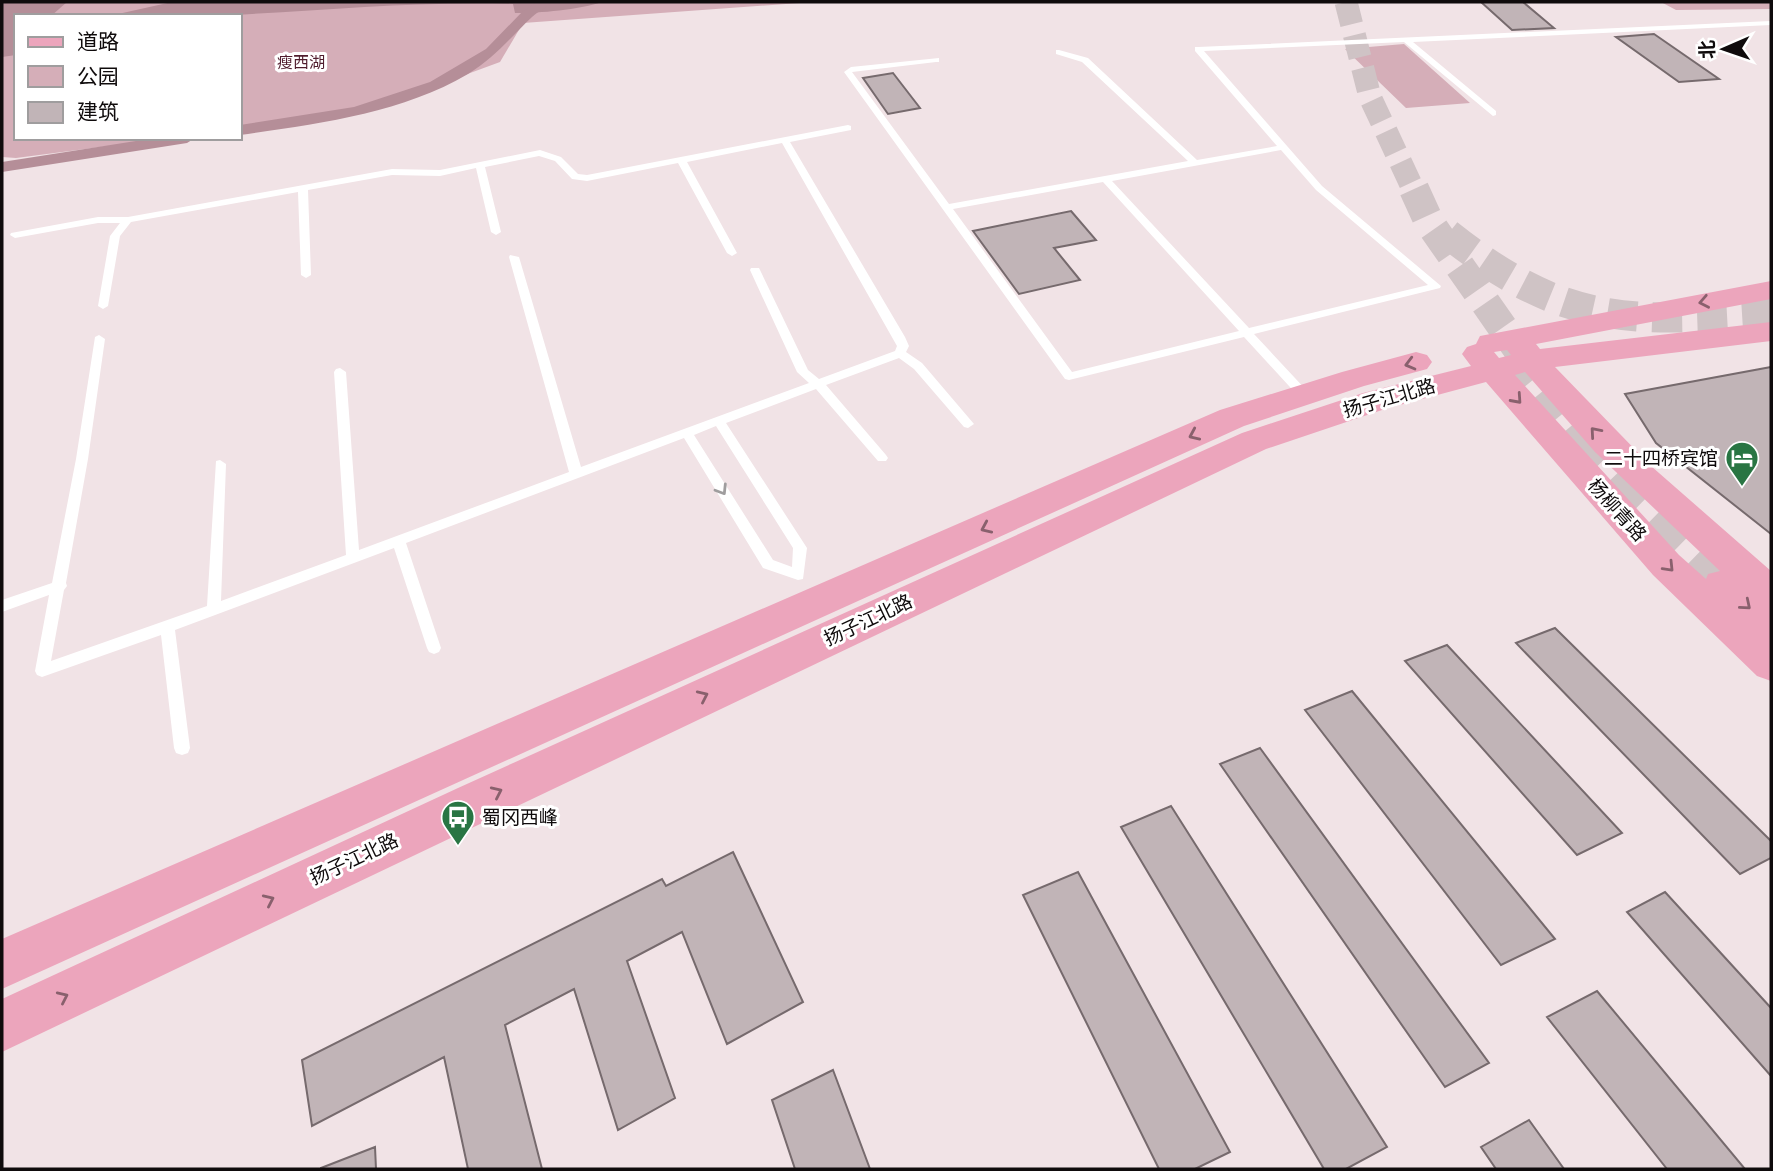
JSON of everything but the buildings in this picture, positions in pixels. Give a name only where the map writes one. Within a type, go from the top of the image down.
[{"type":"main road","name":"扬子江北路","points":[[2,964],[1232,418],[1304,395],[1523,349],[1771,290]]},
{"type":"main road","name":"扬子江北路","points":[[1523,349],[1771,331]]},
{"type":"main road","name":"杨柳青路","points":[[1523,349],[1604,442],[1688,523],[1771,593]]},
{"type":"main road","name":"扬子江北路","points":[[2,1026],[474,803],[1254,441],[1375,401],[1481,358]]},
{"type":"main road","name":"杨柳青路","points":[[1481,358],[1666,565],[1771,664]]},
{"type":"main road","points":[[1720,584],[1771,626]]},
{"type":"lane","points":[[936,60],[851,69],[848,72],[949,207],[1069,376],[1436,286],[1319,188],[1198,49],[1771,23]]},
{"type":"lane","points":[[1406,40],[1493,113]]},
{"type":"lane","points":[[1059,52],[1085,60],[1195,163]]},
{"type":"lane","points":[[15,235],[98,220],[128,220],[392,172],[440,173],[540,153],[558,159],[575,177],[587,178],[848,128]]},
{"type":"lane","points":[[99,339],[82,459],[42,671],[214,610],[900,354],[903,346],[899,337],[784,140]]},
{"type":"lane","points":[[949,207],[1284,147]]},
{"type":"lane","points":[[681,160],[732,254]]},
{"type":"lane","points":[[480,164],[496,232]]},
{"type":"lane","points":[[1105,179],[1304,395]]},
{"type":"lane","points":[[303,188],[306,275]]},
{"type":"lane","points":[[103,306],[114,236],[128,220]]},
{"type":"lane","points":[[514,257],[576,473]]},
{"type":"lane","points":[[755,270],[803,372],[828,393],[883,458]]},
{"type":"lane","points":[[900,354],[918,366],[968,424]]},
{"type":"lane","points":[[340,372],[353,558]]},
{"type":"lane","points":[[686,432],[768,564],[798,575],[800,548],[718,420]]},
{"type":"lane","points":[[214,610],[220,464]]},
{"type":"lane","points":[[398,541],[434,648]]},
{"type":"lane","points":[[2,606],[60,586]]},
{"type":"lane","points":[[167,627],[182,748]]},
{"type":"green space","name":"瘦西湖","points":[[2,2],[813,2],[523,23],[500,62],[359,114],[242,129],[242,14],[14,14],[14,140],[155,140],[16,158],[2,157]]},
{"type":"green space","points":[[1661,2],[1771,2],[1771,9],[1676,10]]},
{"type":"green space","points":[[1404,44],[1470,103],[1406,108],[1345,49]]},
{"type":"shaded area","points":[[2,2],[67,2],[53,14],[14,14],[14,55],[2,57]]},
{"type":"shaded area","name":"瘦西湖","points":[[172,2],[602,2],[571,9],[525,13],[515,13],[513,4],[476,3],[242,14],[118,14]]},
{"type":"waterway","points":[[242,130],[354,111],[409,96],[436,85],[496,48],[527,14],[547,2]]},
{"type":"waterway","points":[[2,167],[174,140]]},
{"type":"tunnel","points":[[1346,2],[1370,97],[1414,191]]},
{"type":"tunnel","points":[[1414,189],[1429,222],[1535,374]]},
{"type":"tunnel","points":[[1448,234],[1528,287],[1564,302],[1601,312],[1678,318],[1771,313]]},
{"type":"tunnel","points":[[1511,359],[1576,438]]},
{"type":"tunnel","points":[[1574,436],[1721,584]]},
{"type":"place","name":"二十四桥宾馆","points":[[1742,488]]},
{"type":"place","name":"蜀冈西峰","points":[[458,847]]}]
